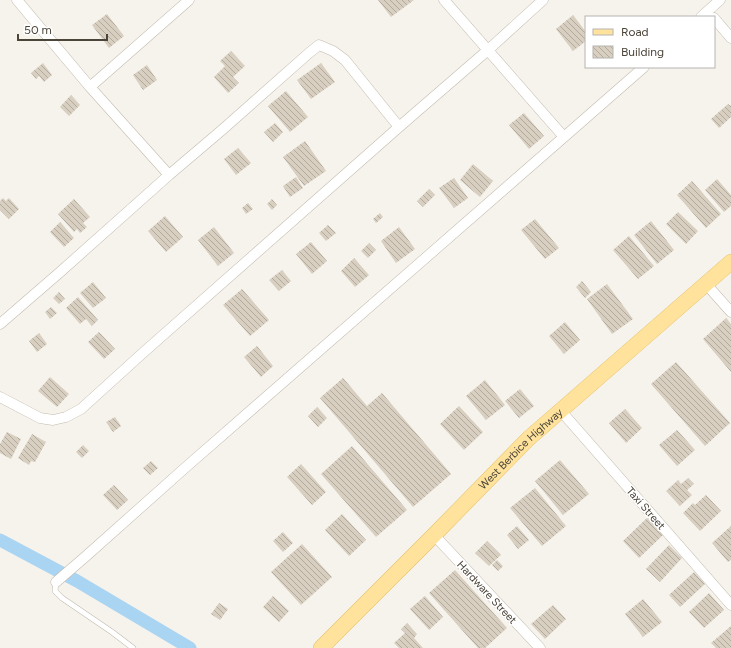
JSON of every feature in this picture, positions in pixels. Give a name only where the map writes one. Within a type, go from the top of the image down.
[{"type":"main road","name":"West Berbice Highway","points":[[321,648],[528,439],[731,262]]},
{"type":"street","points":[[17,0],[90,87],[169,175]]},
{"type":"street","points":[[90,87],[189,0]]},
{"type":"street","points":[[444,0],[564,137]]},
{"type":"street","points":[[0,397],[40,418],[53,420],[66,418],[81,410],[145,351],[543,0]]},
{"type":"street","points":[[709,16],[720,0]]},
{"type":"street","points":[[715,22],[731,38]]},
{"type":"street","points":[[0,324],[319,45],[333,51],[345,60],[398,127]]},
{"type":"street","points":[[56,582],[643,68]]},
{"type":"street","points":[[706,284],[731,312]]},
{"type":"street","name":"Taxi Street","points":[[561,411],[731,605]]},
{"type":"street","name":"Hardware Street","points":[[434,535],[540,648]]},
{"type":"lane","points":[[56,582],[55,591],[62,598],[133,648]]},
{"type":"building","points":[[378,0],[414,0],[391,17]]},
{"type":"building","points":[[107,14],[124,36],[109,48],[92,25]]},
{"type":"building","points":[[573,15],[585,31],[585,42],[573,51],[556,29]]},
{"type":"building","points":[[231,51],[245,66],[233,77],[239,83],[228,93],[214,77],[225,66],[220,61]]},
{"type":"building","points":[[43,63],[52,75],[44,82],[39,76],[36,79],[31,73]]},
{"type":"building","points":[[321,63],[335,82],[311,99],[297,80]]},
{"type":"building","points":[[147,65],[157,80],[143,90],[133,75]]},
{"type":"building","points":[[286,91],[308,117],[290,132],[268,106]]},
{"type":"building","points":[[71,95],[80,105],[69,116],[60,107]]},
{"type":"building","points":[[728,104],[731,106],[731,117],[719,128],[711,119]]},
{"type":"building","points":[[524,113],[544,136],[529,149],[509,125]]},
{"type":"building","points":[[275,123],[283,132],[273,142],[264,132]]},
{"type":"building","points":[[305,141],[326,171],[304,186],[283,157]]},
{"type":"building","points":[[238,148],[251,163],[236,175],[224,159]]},
{"type":"building","points":[[473,164],[493,181],[480,197],[460,180]]},
{"type":"building","points":[[296,177],[303,188],[290,197],[283,186]]},
{"type":"building","points":[[454,178],[468,198],[454,208],[439,188]]},
{"type":"building","points":[[717,179],[731,195],[731,206],[724,212],[705,190]]},
{"type":"building","points":[[692,181],[721,214],[706,228],[677,195]]},
{"type":"building","points":[[429,189],[435,195],[423,207],[417,201]]},
{"type":"building","points":[[3,198],[6,201],[9,198],[19,209],[9,219],[0,210],[0,201]]},
{"type":"building","points":[[74,199],[90,217],[83,223],[87,227],[80,233],[77,229],[74,232],[58,214]]},
{"type":"building","points":[[272,199],[277,205],[272,210],[267,204]]},
{"type":"building","points":[[248,203],[253,209],[246,214],[242,208]]},
{"type":"building","points":[[678,212],[698,231],[686,244],[666,224]]},
{"type":"building","points":[[380,213],[383,217],[376,223],[373,219]]},
{"type":"building","points":[[165,216],[183,237],[166,252],[148,231]]},
{"type":"building","points":[[535,219],[559,248],[545,259],[521,230]]},
{"type":"building","points":[[651,221],[674,250],[657,264],[634,235]]},
{"type":"building","points":[[60,222],[74,238],[64,247],[50,232]]},
{"type":"building","points":[[328,225],[336,233],[326,241],[319,233]]},
{"type":"building","points":[[214,227],[234,253],[218,266],[198,240]]},
{"type":"building","points":[[399,227],[415,249],[396,263],[381,241]]},
{"type":"building","points":[[629,236],[654,266],[638,279],[613,250]]},
{"type":"building","points":[[311,242],[327,261],[312,274],[296,254]]},
{"type":"building","points":[[369,243],[376,250],[368,258],[361,251]]},
{"type":"building","points":[[354,258],[369,275],[355,287],[341,271]]},
{"type":"building","points":[[282,270],[291,281],[279,291],[269,280]]},
{"type":"building","points":[[582,281],[591,292],[585,298],[576,287]]},
{"type":"building","points":[[93,282],[106,298],[93,308],[80,293]]},
{"type":"building","points":[[607,284],[633,319],[612,334],[587,299]]},
{"type":"building","points":[[242,289],[269,320],[250,336],[223,305]]},
{"type":"building","points":[[59,292],[65,299],[59,304],[53,298]]},
{"type":"building","points":[[78,297],[98,320],[92,326],[86,319],[80,324],[66,308]]},
{"type":"building","points":[[51,307],[57,313],[50,319],[45,312]]},
{"type":"building","points":[[726,318],[731,324],[731,372],[703,339]]},
{"type":"building","points":[[565,322],[580,340],[564,354],[549,336]]},
{"type":"building","points":[[99,332],[115,349],[104,359],[88,342]]},
{"type":"building","points":[[39,333],[47,344],[37,352],[29,341]]},
{"type":"building","points":[[257,346],[273,366],[261,377],[244,357]]},
{"type":"building","points":[[676,362],[730,423],[705,446],[651,384]]},
{"type":"building","points":[[50,377],[69,394],[57,407],[38,391]]},
{"type":"building","points":[[343,378],[367,406],[382,393],[451,474],[413,507],[320,398]]},
{"type":"building","points":[[485,380],[505,405],[486,420],[466,396]]},
{"type":"building","points":[[520,389],[534,406],[519,418],[505,401]]},
{"type":"building","points":[[459,406],[483,432],[464,450],[440,424]]},
{"type":"building","points":[[317,407],[327,418],[318,427],[308,416]]},
{"type":"building","points":[[625,409],[642,428],[626,443],[609,423]]},
{"type":"building","points":[[115,417],[121,426],[113,432],[106,422]]},
{"type":"building","points":[[677,430],[695,450],[677,466],[659,445]]},
{"type":"building","points":[[7,432],[21,439],[11,459],[0,453],[0,444]]},
{"type":"building","points":[[32,434],[46,442],[35,462],[31,461],[29,465],[18,458]]},
{"type":"building","points":[[83,445],[89,451],[82,458],[76,452]]},
{"type":"building","points":[[352,446],[407,510],[376,537],[321,474]]},
{"type":"building","points":[[560,460],[589,494],[563,515],[535,481]]},
{"type":"building","points":[[151,461],[158,468],[150,475],[143,468]]},
{"type":"building","points":[[301,464],[326,492],[312,505],[287,477]]},
{"type":"building","points":[[688,478],[694,484],[687,490],[692,495],[680,506],[666,491],[678,480],[681,484]]},
{"type":"building","points":[[114,485],[128,500],[117,510],[103,495]]},
{"type":"building","points":[[535,488],[566,526],[542,546],[510,508]]},
{"type":"building","points":[[706,495],[721,511],[700,531],[683,513],[693,503],[695,505]]},
{"type":"building","points":[[342,514],[366,540],[349,556],[325,530]]},
{"type":"building","points":[[647,518],[663,535],[639,558],[623,541]]},
{"type":"building","points":[[517,526],[529,540],[518,549],[507,535]]},
{"type":"building","points":[[731,526],[731,560],[728,562],[712,543]]},
{"type":"building","points":[[283,532],[293,543],[283,552],[273,541]]},
{"type":"building","points":[[487,541],[501,555],[489,566],[475,553]]},
{"type":"building","points":[[302,544],[332,577],[301,605],[271,572]]},
{"type":"building","points":[[669,545],[682,558],[660,582],[646,569]]},
{"type":"building","points":[[497,560],[503,566],[498,571],[492,565]]},
{"type":"building","points":[[455,570],[507,628],[485,648],[478,648],[429,593]]},
{"type":"building","points":[[694,572],[705,584],[680,607],[669,595]]},
{"type":"building","points":[[709,593],[724,610],[704,628],[689,612]]},
{"type":"building","points":[[273,596],[289,611],[279,622],[263,607]]},
{"type":"building","points":[[425,596],[443,617],[429,630],[410,609]]},
{"type":"building","points":[[643,599],[662,622],[643,637],[625,614]]},
{"type":"building","points":[[219,603],[228,609],[220,620],[211,614]]},
{"type":"building","points":[[553,605],[566,619],[545,639],[531,624]]},
{"type":"building","points":[[407,623],[417,634],[414,638],[423,648],[399,648],[394,643],[405,633],[401,629]]},
{"type":"building","points":[[731,626],[731,648],[716,648],[711,643]]},
{"type":"waterway","points":[[0,540],[77,581],[190,648]]}]
